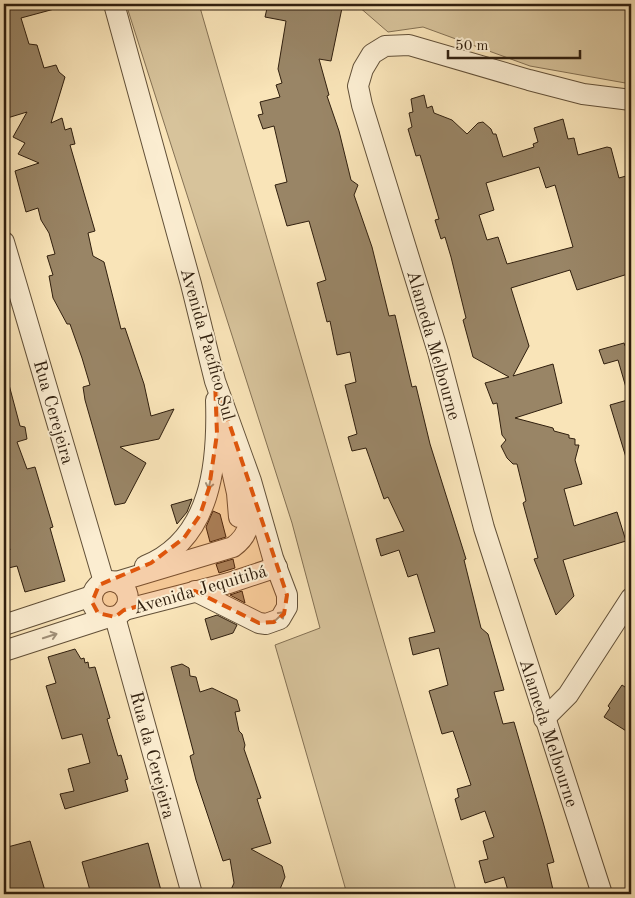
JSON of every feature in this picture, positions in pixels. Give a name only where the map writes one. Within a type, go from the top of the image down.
[{"type":"street","name":"Avenida Pacífico Sul","points":[[114,4],[191,284],[215,381],[251,481],[275,562],[287,594],[287,607],[280,619],[266,624],[251,621],[195,591]]},
{"type":"street","name":"Alameda Melbourne","points":[[602,894],[544,719],[484,528],[438,352],[377,161],[358,86],[363,69],[372,54],[385,46],[398,44],[408,45],[583,94],[630,104]]},
{"type":"street","name":"Rua Cerejeira","points":[[4,242],[105,585]]},
{"type":"street","points":[[151,563],[174,547],[191,530],[206,500],[212,474],[217,434],[215,381]]},
{"type":"street","points":[[105,585],[125,589],[119,611],[103,616],[94,608],[105,585],[151,563],[219,540],[237,529],[239,512],[237,493],[215,381]]},
{"type":"street","name":"Avenida Jequitibá","points":[[4,625],[105,585],[233,547],[246,534],[250,513],[215,381]]},
{"type":"street","name":"Avenida Jequitibá","points":[[119,611],[229,583],[275,562]]},
{"type":"street","name":"Avenida Jequitibá","points":[[4,651],[119,611],[275,562]]},
{"type":"street","points":[[544,719],[568,694],[631,598]]},
{"type":"street","name":"Rua da Cerejeira","points":[[119,611],[192,894]]},
{"type":"highlighted area","points":[[215,381],[287,595],[284,614],[274,622],[259,623],[195,591],[124,610],[115,617],[98,613],[92,602],[99,585],[151,563],[184,538],[200,515],[209,488],[217,434]]},
{"type":"shaded area","points":[[126,4],[199,4],[457,894],[347,894],[275,645],[320,628],[292,523]]},
{"type":"shaded area","points":[[351,4],[631,4],[631,84],[530,66],[423,27],[388,32],[358,6]]},
{"type":"building","points":[[4,4],[57,4],[58,8],[21,18],[29,44],[37,45],[44,68],[56,65],[59,72],[65,77],[51,123],[62,118],[65,130],[71,128],[75,144],[70,145],[95,231],[88,233],[93,256],[104,262],[121,329],[125,328],[144,384],[151,416],[174,409],[159,439],[120,447],[146,463],[125,503],[115,505],[85,400],[83,387],[90,385],[82,358],[70,324],[67,324],[53,298],[49,276],[53,275],[47,256],[55,254],[49,233],[41,220],[38,208],[26,212],[15,171],[39,163],[18,154],[25,143],[13,137],[27,112],[4,119]]},
{"type":"building","points":[[268,4],[315,4],[342,8],[331,61],[319,59],[329,95],[327,96],[339,131],[351,180],[358,185],[354,195],[372,247],[389,316],[395,315],[412,387],[416,386],[430,444],[466,559],[464,560],[481,628],[488,634],[504,690],[494,692],[503,724],[514,722],[543,822],[554,862],[547,864],[554,894],[509,894],[504,877],[485,883],[479,861],[488,859],[483,841],[494,837],[485,811],[461,820],[455,799],[459,797],[457,789],[471,785],[453,731],[442,734],[429,691],[448,685],[439,648],[413,655],[409,638],[435,632],[417,574],[408,577],[399,550],[381,556],[376,539],[404,531],[388,497],[384,499],[366,448],[352,451],[348,437],[357,434],[345,385],[356,382],[350,352],[337,355],[330,321],[327,322],[317,283],[326,280],[309,221],[287,226],[275,185],[287,182],[274,126],[263,129],[258,115],[263,114],[260,102],[280,97],[276,85],[282,83],[278,69],[286,21],[265,17]]},
{"type":"building","points":[[424,95],[427,108],[432,106],[434,113],[452,120],[467,134],[478,123],[483,122],[491,129],[493,134],[496,134],[503,157],[534,147],[533,144],[538,142],[534,128],[563,119],[568,139],[574,138],[578,155],[607,147],[611,148],[619,178],[626,176],[631,197],[631,211],[628,212],[629,218],[626,219],[631,237],[631,273],[577,290],[570,270],[511,288],[529,346],[513,376],[553,364],[562,403],[515,418],[553,428],[554,431],[569,435],[569,438],[575,439],[575,445],[579,445],[575,460],[582,484],[564,489],[574,526],[617,512],[626,541],[563,560],[574,596],[556,615],[534,559],[538,558],[523,503],[526,501],[517,464],[513,464],[507,458],[501,446],[506,440],[502,435],[497,403],[493,404],[485,383],[509,377],[473,357],[463,320],[466,318],[451,257],[445,237],[441,239],[435,220],[439,219],[420,155],[416,156],[408,129],[412,127],[409,113],[413,112],[411,99]],"holes":[[[539,167],[546,188],[555,185],[573,247],[507,264],[498,237],[487,240],[479,215],[494,210],[486,183]]]},
{"type":"building","points":[[624,343],[625,346],[631,344],[631,390],[627,391],[618,360],[604,364],[599,350]]},
{"type":"building","points":[[8,381],[20,426],[25,427],[27,439],[17,442],[27,469],[35,467],[53,527],[50,528],[65,581],[25,592],[17,566],[4,569],[4,552],[10,550],[4,529],[4,382]]},
{"type":"building","points":[[631,399],[631,463],[628,464],[610,405]]},
{"type":"building","points":[[192,499],[187,512],[177,524],[171,505]]},
{"type":"building","points":[[213,511],[220,514],[226,537],[210,542],[206,527]]},
{"type":"building","points":[[233,559],[235,568],[219,573],[216,564]]},
{"type":"building","points":[[242,591],[245,603],[230,595]]},
{"type":"building","points":[[217,615],[237,625],[233,633],[211,640],[205,619]]},
{"type":"building","points":[[75,649],[81,659],[84,658],[85,663],[88,662],[89,668],[95,667],[110,718],[107,719],[118,756],[121,755],[128,779],[125,780],[128,791],[65,809],[60,794],[74,791],[68,769],[90,763],[82,734],[62,739],[46,686],[56,683],[48,657]]},
{"type":"building","points":[[182,664],[189,668],[190,676],[196,677],[200,692],[212,688],[237,700],[240,711],[235,712],[239,731],[242,734],[245,745],[244,749],[261,798],[257,799],[271,843],[251,849],[282,866],[285,877],[278,894],[229,894],[234,883],[230,859],[223,861],[196,780],[190,756],[194,754],[171,667]]},
{"type":"building","points":[[622,685],[631,691],[631,734],[604,717],[610,708],[608,706]]},
{"type":"building","points":[[30,841],[46,894],[4,894],[4,848]]},
{"type":"building","points":[[148,843],[162,894],[91,894],[82,862]]}]
